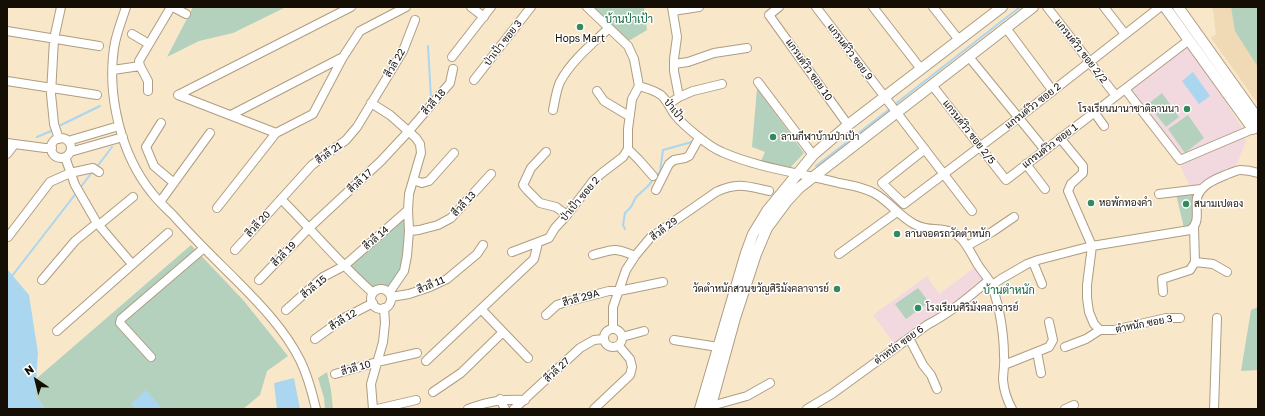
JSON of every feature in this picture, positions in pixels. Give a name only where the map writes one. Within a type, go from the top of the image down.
[{"type":"street","points":[[59,139],[54,124],[51,88],[54,39],[61,7]]},
{"type":"street","points":[[126,7],[114,47],[114,99],[123,138],[139,173],[152,193],[160,202],[254,298],[280,329],[301,362],[312,390],[316,409]]},
{"type":"street","points":[[148,91],[148,81],[139,61],[172,7],[186,14]]},
{"type":"street","points":[[276,133],[178,95],[351,7]]},
{"type":"street","points":[[217,208],[276,133],[313,114],[343,56],[360,31],[406,7]]},
{"type":"street","points":[[471,7],[484,17]]},
{"type":"street","points":[[452,56],[491,7]]},
{"type":"street","points":[[587,7],[628,46],[634,59],[639,86],[632,99],[629,116],[628,149],[653,176]]},
{"type":"street","points":[[679,97],[674,72],[677,37],[673,9],[699,7]]},
{"type":"street","name":"แกรนด์วิว ซอย 10","points":[[779,7],[769,15],[848,126]]},
{"type":"street","name":"แกรนด์วิว ซอย 9","points":[[816,7],[972,211]]},
{"type":"street","points":[[873,7],[921,69]]},
{"type":"street","points":[[933,7],[959,40]]},
{"type":"street","points":[[705,408],[756,254],[767,228],[787,201],[799,188],[895,110],[932,85],[1033,7]]},
{"type":"street","name":"แกรนด์วิว ซอย 2/2","points":[[1047,7],[1116,96]]},
{"type":"street","points":[[1104,7],[1125,34]]},
{"type":"street","name":"แกรนด์วิว ซอย 2","points":[[925,149],[882,182],[904,204],[1018,118],[1160,7]]},
{"type":"street","points":[[1125,89],[1180,160],[1255,127],[1165,7]]},
{"type":"street","points":[[1178,7],[1258,119]]},
{"type":"street","name":"ป่าเป้า ซอย 3","points":[[474,80],[528,8]]},
{"type":"street","points":[[705,408],[718,348],[740,271],[753,234],[767,211],[813,155],[848,126],[886,99],[996,9]]},
{"type":"street","name":"สีวลี 22","points":[[371,103],[403,51],[415,20]]},
{"type":"street","points":[[553,110],[558,88],[568,69],[609,28]]},
{"type":"street","points":[[1006,28],[1053,91]]},
{"type":"street","points":[[7,31],[99,46]]},
{"type":"street","points":[[132,34],[149,44]]},
{"type":"street","name":"แกรนด์วิว ซอย 1","points":[[1006,180],[1189,40]]},
{"type":"street","points":[[674,64],[688,62],[714,53],[747,48]]},
{"type":"street","points":[[231,115],[343,56]]},
{"type":"street","points":[[969,57],[1045,150]]},
{"type":"street","points":[[113,70],[140,66]]},
{"type":"street","name":"สีวลี 18","points":[[408,132],[450,83],[453,69]]},
{"type":"street","points":[[7,81],[97,95]]},
{"type":"street","points":[[758,82],[813,155]]},
{"type":"street","points":[[668,104],[692,91],[722,84]]},
{"type":"street","name":"แกรนด์วิว ซอย 2/5","points":[[932,85],[1006,180]]},
{"type":"street","name":"ป่าเป้า","points":[[639,86],[654,90],[661,95],[675,114],[699,138],[720,152],[757,164],[814,176],[864,189],[874,193],[886,201],[906,220],[922,229],[948,230],[954,232],[967,246],[990,283],[998,306],[1003,336],[1003,381],[1006,397],[1012,409]]},
{"type":"street","points":[[597,91],[604,101],[629,116]]},
{"type":"street","points":[[371,103],[390,115],[416,138],[420,144],[421,153],[409,194],[409,231],[404,271],[390,295],[390,304],[384,308],[377,308],[372,303],[372,296],[375,291],[381,289],[387,291],[390,295]]},
{"type":"street","name":"สีวลี 21","points":[[281,199],[312,165],[346,140],[357,127],[371,103]]},
{"type":"street","points":[[1094,112],[1104,126]]},
{"type":"street","points":[[161,123],[146,148],[154,166],[174,183]]},
{"type":"street","points":[[68,141],[119,126]]},
{"type":"street","points":[[160,202],[210,132]]},
{"type":"street","name":"สีวลี 17","points":[[309,228],[381,161],[408,132]]},
{"type":"street","points":[[123,138],[68,155],[59,158],[52,151],[54,142],[62,138],[68,141],[71,146],[68,155],[70,173],[78,191],[98,224],[132,264]]},
{"type":"street","points":[[656,190],[669,164],[674,160],[689,156],[699,138]]},
{"type":"street","points":[[1060,138],[1083,166],[1083,173],[1071,184],[1068,191],[1092,246],[1087,285],[1087,298],[1089,312],[1094,324],[1100,330],[1086,339],[1066,347]]},
{"type":"street","points":[[7,154],[13,144],[52,148]]},
{"type":"street","name":"ป่าเป้า ซอย 2","points":[[538,243],[549,238],[555,228],[593,181],[624,157],[628,149]]},
{"type":"street","points":[[546,152],[531,168],[523,185],[540,203],[556,207],[567,215]]},
{"type":"street","points":[[413,180],[422,183],[429,181],[454,153]]},
{"type":"street","points":[[1026,164],[1045,188]]},
{"type":"street","points":[[8,237],[50,182],[70,173],[96,170]]},
{"type":"street","points":[[1163,292],[1162,279],[1190,270],[1195,262],[1194,228],[1197,198],[1201,189],[1211,181],[1238,170],[1251,170],[1258,173]]},
{"type":"street","name":"สีวลี 13","points":[[409,231],[438,225],[451,218],[491,174]]},
{"type":"street","name":"สีวลี 29","points":[[613,329],[613,307],[626,270],[650,238],[716,192],[727,187],[742,184],[769,191]]},
{"type":"street","points":[[1159,194],[1201,189]]},
{"type":"street","points":[[42,280],[75,241],[133,197]]},
{"type":"street","points":[[281,199],[344,266],[373,293]]},
{"type":"street","name":"สีวลี 20","points":[[234,250],[281,199]]},
{"type":"street","name":"สีวลี 14","points":[[344,266],[408,210]]},
{"type":"street","points":[[839,254],[897,212]]},
{"type":"street","points":[[967,246],[992,232],[1014,217]]},
{"type":"street","name":"สีวลี 19","points":[[259,280],[309,228]]},
{"type":"street","name":"ตำหนัก ซอย 6","points":[[807,409],[832,394],[927,325],[990,283],[1001,279],[1033,262],[1092,246],[1190,230],[1194,228]]},
{"type":"street","points":[[57,331],[168,232]]},
{"type":"street","points":[[512,252],[538,243]]},
{"type":"street","points":[[426,361],[534,259],[538,243]]},
{"type":"street","name":"สีวลี 11","points":[[390,295],[409,294],[447,279],[477,254],[483,245]]},
{"type":"street","points":[[151,357],[120,323],[120,319],[204,248]]},
{"type":"street","points":[[593,255],[613,249],[635,256]]},
{"type":"street","points":[[1033,262],[1042,284]]},
{"type":"street","points":[[1195,262],[1213,264],[1227,272]]},
{"type":"street","name":"สีวลี 15","points":[[286,310],[324,277],[344,266]]},
{"type":"street","name":"สีวลี 29A","points":[[546,315],[557,305],[566,302],[609,291],[619,291],[663,282]]},
{"type":"street","name":"สีวลี 12","points":[[315,339],[344,318],[372,303]]},
{"type":"street","points":[[373,409],[371,384],[383,342],[385,323],[384,308]]},
{"type":"street","points":[[480,309],[528,358]]},
{"type":"street","name":"ตำหนัก ซอย 3","points":[[1100,330],[1114,330],[1166,318],[1180,318]]},
{"type":"street","points":[[1214,409],[1217,318]]},
{"type":"street","points":[[1004,365],[1049,347],[1053,340],[1048,322]]},
{"type":"street","points":[[613,329],[619,331],[622,337],[619,346],[610,347],[607,345],[604,339],[608,331],[613,329]]},
{"type":"street","points":[[622,337],[644,331]]},
{"type":"street","points":[[433,392],[461,373],[503,332]]},
{"type":"street","points":[[909,338],[923,365],[931,375],[937,389]]},
{"type":"street","name":"สีวลี 27","points":[[514,409],[580,348],[594,340],[604,339]]},
{"type":"street","points":[[674,340],[718,348]]},
{"type":"street","points":[[594,409],[630,375],[632,367],[630,359],[619,346]]},
{"type":"street","points":[[1037,352],[1041,373]]},
{"type":"street","name":"สีวลี 10","points":[[335,374],[377,362],[417,353]]},
{"type":"street","points":[[705,408],[747,396],[770,383]]},
{"type":"street","points":[[500,399],[505,409]]},
{"type":"street","points":[[468,409],[500,399],[525,400]]},
{"type":"street","points":[[377,409],[416,400]]},
{"type":"street","points":[[1065,409],[1074,405]]},
{"type":"shaded area","points":[[1211,7],[1258,7],[1258,104],[1211,38],[1216,34],[1213,10]]},
{"type":"shaded area","name":"โรงเรียนนานาชาติลานนา","points":[[1188,44],[1243,129],[1246,142],[1236,165],[1191,188],[1181,168],[1180,156],[1130,88]]},
{"type":"shaded area","name":"โรงเรียนศิริมังคลาจารย์","points":[[978,265],[987,283],[897,347],[873,315],[927,276],[939,294]]},
{"type":"green space","points":[[193,7],[286,7],[233,33],[199,41],[167,57]]},
{"type":"green space","points":[[592,7],[644,7],[647,30],[627,42]]},
{"type":"green space","points":[[1231,7],[1258,7],[1258,67],[1235,31]]},
{"type":"green space","name":"ลานกีฬาบ้านป่าเป้า","points":[[757,88],[804,153],[790,168],[761,161],[765,152],[752,147]]},
{"type":"green space","points":[[1162,93],[1179,117],[1166,127],[1148,104]]},
{"type":"green space","points":[[1188,115],[1204,138],[1185,153],[1168,129]]},
{"type":"green space","points":[[1196,192],[1194,219],[1192,225],[1184,228],[1176,194]]},
{"type":"green space","points":[[404,218],[405,237],[403,262],[401,268],[389,288],[381,285],[373,288],[349,266]]},
{"type":"green space","points":[[191,245],[244,301],[288,356],[267,371],[260,395],[243,409],[45,409],[35,395],[36,379]]},
{"type":"green space","points":[[918,288],[929,302],[906,319],[895,304]]},
{"type":"green space","points":[[1258,307],[1258,370],[1241,371],[1251,310]]},
{"type":"green space","points":[[327,372],[333,409],[325,409],[324,398],[318,378]]},
{"type":"water","points":[[1193,72],[1210,96],[1199,104],[1182,81]]},
{"type":"water","points":[[7,269],[29,295],[38,353],[35,395],[45,409],[7,409]]},
{"type":"water","points":[[294,378],[300,409],[277,409],[274,383]]},
{"type":"water","points":[[146,390],[163,409],[135,409],[131,404]]},
{"type":"waterway","points":[[894,105],[1020,7]]},
{"type":"waterway","points":[[428,46],[431,98]]},
{"type":"waterway","points":[[61,125],[100,106]]},
{"type":"waterway","points":[[816,166],[891,108]]},
{"type":"waterway","points":[[37,137],[51,131]]},
{"type":"waterway","points":[[625,229],[623,225],[625,213],[631,207],[636,197],[660,172],[663,150],[692,142]]},
{"type":"waterway","points":[[96,168],[112,147]]},
{"type":"waterway","points":[[80,188],[93,171]]},
{"type":"waterway","points":[[12,276],[77,192]]},
{"type":"place","name":"Hops Mart","points":[[580,27]]},
{"type":"place","name":"โรงเรียนนานาชาติลานนา","points":[[1187,109]]},
{"type":"place","name":"ลานกีฬาบ้านป่าเป้า","points":[[773,137]]},
{"type":"place","name":"หอพักทองคำ","points":[[1091,203]]},
{"type":"place","name":"สนามเปตอง","points":[[1186,204]]},
{"type":"place","name":"ลานจอดรถวัดตำหนัก","points":[[897,234]]},
{"type":"place","name":"วัดตำหนักสวนขวัญศิริมังคลาจารย์","points":[[837,289]]},
{"type":"place","name":"โรงเรียนศิริมังคลาจารย์","points":[[918,308]]},
{"type":"district","name":"บ้านป่าเป้า","points":[[629,20]]},
{"type":"district","name":"บ้านตำหนัก","points":[[1009,291]]}]
